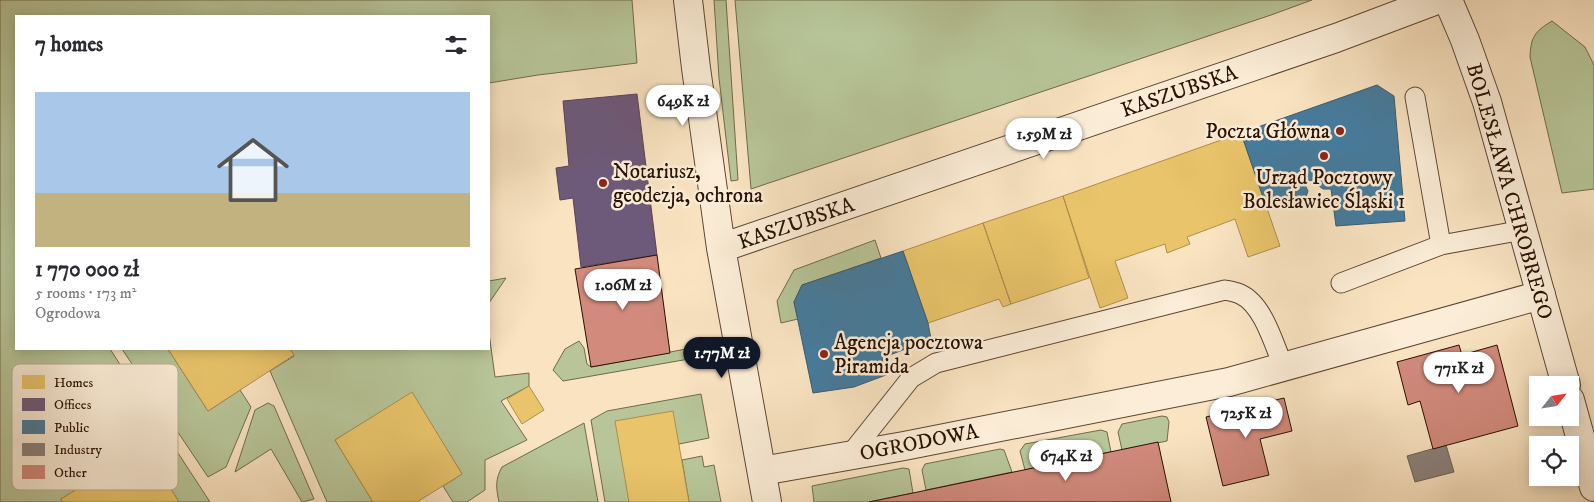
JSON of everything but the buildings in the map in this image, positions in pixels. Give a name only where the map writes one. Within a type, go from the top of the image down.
[{"type":"street","points":[[688,0],[721,248],[767,502]]},
{"type":"street","name":"KASZUBSKA","points":[[721,248],[1336,38],[1437,0]]},
{"type":"street","name":"BOLESŁAWA CHROBREGO","points":[[1448,0],[1485,95],[1564,376]]},
{"type":"street","name":"OGRODOWA","points":[[762,472],[1229,382],[1541,295]]},
{"type":"street","points":[[1577,426],[1594,487]]},
{"type":"lane","points":[[1415,97],[1441,245]]},
{"type":"lane","points":[[1342,282],[1441,245],[1523,230]]},
{"type":"lane","points":[[849,456],[911,378],[936,363],[1225,290],[1241,294],[1255,305],[1282,366]]},
{"type":"green space","points":[[0,0],[632,0],[637,63],[490,83],[490,15],[15,15],[15,350],[111,350],[120,364],[12,364],[12,490],[76,490],[61,499],[62,502],[0,502]]},
{"type":"green space","points":[[714,0],[726,0],[738,180],[731,181],[719,78]]},
{"type":"green space","points":[[735,0],[1312,0],[751,189]]},
{"type":"green space","points":[[1552,21],[1585,47],[1594,65],[1594,189],[1562,193],[1530,57],[1531,44],[1537,32]]},
{"type":"green space","points":[[875,240],[881,258],[802,285],[794,302],[798,319],[781,323],[777,301],[794,270]]},
{"type":"green space","points":[[506,278],[490,302],[490,281]]},
{"type":"green space","points":[[490,340],[495,377],[529,373],[529,386],[501,401],[527,440],[485,460],[485,490],[467,502],[453,502],[443,486],[462,474],[412,393],[335,440],[373,502],[327,502],[270,371],[294,356],[291,350],[490,350]]},
{"type":"green space","points":[[579,341],[584,348],[587,364],[591,367],[686,349],[689,359],[563,381],[553,370],[565,349]]},
{"type":"green space","points":[[123,350],[169,350],[178,364],[132,364]]},
{"type":"green space","points":[[178,364],[208,411],[240,390],[251,407],[226,467],[208,477],[178,432]]},
{"type":"green space","points":[[701,394],[709,438],[679,444],[629,502],[605,502],[591,420],[607,411]]},
{"type":"green space","points":[[268,403],[274,406],[314,499],[302,502],[271,449],[235,472],[255,410]]},
{"type":"green space","points":[[1162,416],[1167,417],[1169,422],[1167,441],[1122,450],[1118,432],[1122,424]]},
{"type":"green space","points":[[584,423],[598,502],[499,502],[497,484],[502,467]]},
{"type":"green space","points":[[1101,430],[1107,432],[1111,452],[1025,470],[1020,451],[1025,444]]},
{"type":"green space","points":[[1000,449],[1004,450],[1012,472],[926,490],[922,470],[925,464]]},
{"type":"green space","points":[[178,453],[210,502],[179,502],[171,490],[178,490]]},
{"type":"green space","points":[[702,456],[704,467],[714,465],[721,502],[689,502],[682,460]]},
{"type":"green space","points":[[903,468],[909,469],[913,493],[869,502],[814,502],[812,486]]},
{"type":"place","name":"Poczta Główna","points":[[1340,131]]},
{"type":"place","name":"Urząd Pocztowy Bolesławiec Śląski 1","points":[[1324,156]]},
{"type":"place","name":"Notariusz, geodezja, ochrona","points":[[603,183]]},
{"type":"place","name":"Agencja pocztowa Piramida","points":[[824,354]]}]
